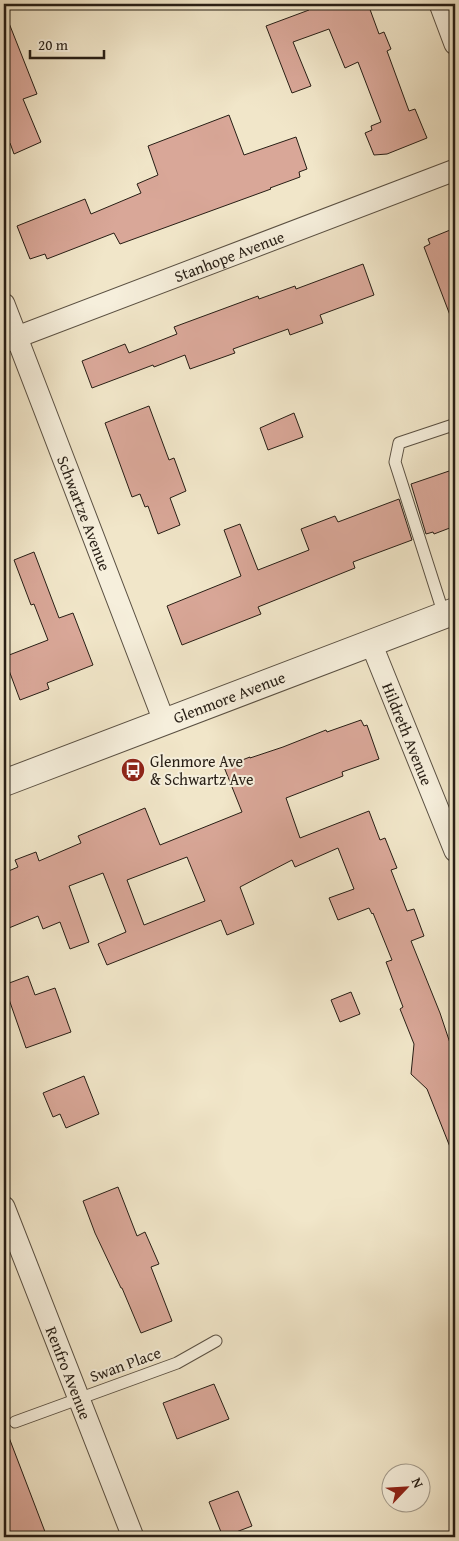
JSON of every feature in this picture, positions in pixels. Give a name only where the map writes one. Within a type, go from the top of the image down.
[{"type":"street","points":[[440,4],[455,44]]},
{"type":"street","name":"Stanhope Avenue","points":[[10,339],[455,170]]},
{"type":"street","name":"Schwartze Avenue","points":[[4,304],[10,339],[164,721]]},
{"type":"street","name":"Glenmore Avenue","points":[[4,783],[450,613]]},
{"type":"street","name":"Hildreth Avenue","points":[[371,643],[455,851]]},
{"type":"street","name":"Renfro Avenue","points":[[4,1207],[133,1537]]},
{"type":"lane","points":[[450,613],[395,462],[399,443],[452,425]]},
{"type":"lane","name":"Swan Place","points":[[14,1422],[177,1363],[216,1341]]},
{"type":"building","points":[[307,4],[368,4],[379,34],[384,32],[391,49],[387,51],[409,111],[415,109],[427,138],[387,154],[374,155],[365,133],[372,130],[371,126],[381,122],[358,62],[345,68],[329,29],[293,42],[311,86],[292,93],[266,26],[309,10]]},
{"type":"building","points":[[4,13],[37,94],[23,99],[41,142],[14,154],[10,143],[4,145]]},
{"type":"building","points":[[229,115],[244,155],[296,137],[307,169],[299,172],[300,177],[271,189],[120,244],[114,233],[47,259],[45,254],[30,259],[17,226],[85,199],[91,214],[141,193],[137,184],[158,175],[148,146]]},
{"type":"building","points":[[455,228],[455,323],[453,323],[424,247],[430,244],[428,239]]},
{"type":"building","points":[[363,264],[374,295],[320,315],[323,323],[290,335],[288,329],[233,349],[235,353],[190,369],[185,355],[92,388],[82,361],[125,344],[129,353],[177,334],[174,327],[258,296],[259,299],[295,286],[296,289]]},
{"type":"building","points":[[149,406],[169,460],[174,458],[186,491],[170,498],[180,525],[158,534],[148,506],[145,507],[140,494],[132,497],[105,423]]},
{"type":"building","points":[[294,413],[303,437],[268,450],[260,428]]},
{"type":"building","points":[[455,469],[455,526],[434,534],[433,532],[426,534],[411,484]]},
{"type":"building","points":[[399,499],[412,540],[353,562],[355,568],[258,607],[261,614],[182,645],[167,606],[241,576],[224,530],[240,524],[258,570],[309,550],[301,529],[335,516],[338,522]]},
{"type":"building","points":[[34,552],[59,618],[73,613],[93,665],[47,683],[49,689],[20,700],[4,657],[48,640],[34,604],[31,605],[14,560]]},
{"type":"building","points":[[361,720],[364,726],[367,725],[379,759],[342,772],[343,776],[286,798],[300,838],[369,811],[380,840],[385,838],[397,868],[391,870],[407,911],[414,909],[424,936],[411,941],[440,1013],[455,1058],[455,1157],[427,1089],[411,1074],[414,1044],[400,1009],[403,1007],[386,962],[392,960],[373,913],[369,908],[338,920],[329,898],[354,889],[338,848],[295,867],[292,860],[240,887],[254,924],[227,935],[221,920],[107,965],[98,944],[126,932],[103,873],[69,886],[89,942],[70,949],[60,922],[43,929],[38,916],[4,930],[4,873],[18,867],[15,860],[36,852],[39,861],[81,843],[78,836],[145,808],[160,845],[242,812],[224,767],[326,730],[327,732]],"holes":[[[187,857],[205,901],[144,925],[127,880]]]},
{"type":"building","points":[[28,976],[35,995],[55,988],[71,1032],[26,1048],[4,985]]},
{"type":"building","points":[[351,992],[360,1014],[340,1022],[331,1000]]},
{"type":"building","points":[[84,1076],[99,1114],[66,1128],[60,1114],[53,1117],[43,1093]]},
{"type":"building","points":[[118,1187],[137,1236],[145,1232],[159,1264],[151,1267],[172,1321],[141,1333],[122,1288],[95,1233],[83,1201]]},
{"type":"building","points":[[214,1384],[229,1419],[177,1439],[163,1403]]},
{"type":"building","points":[[5,1427],[47,1537],[4,1537]]},
{"type":"building","points":[[238,1491],[252,1526],[223,1537],[209,1502]]},
{"type":"place","name":"Glenmore Ave & Schwartz Ave","points":[[133,770]]}]
